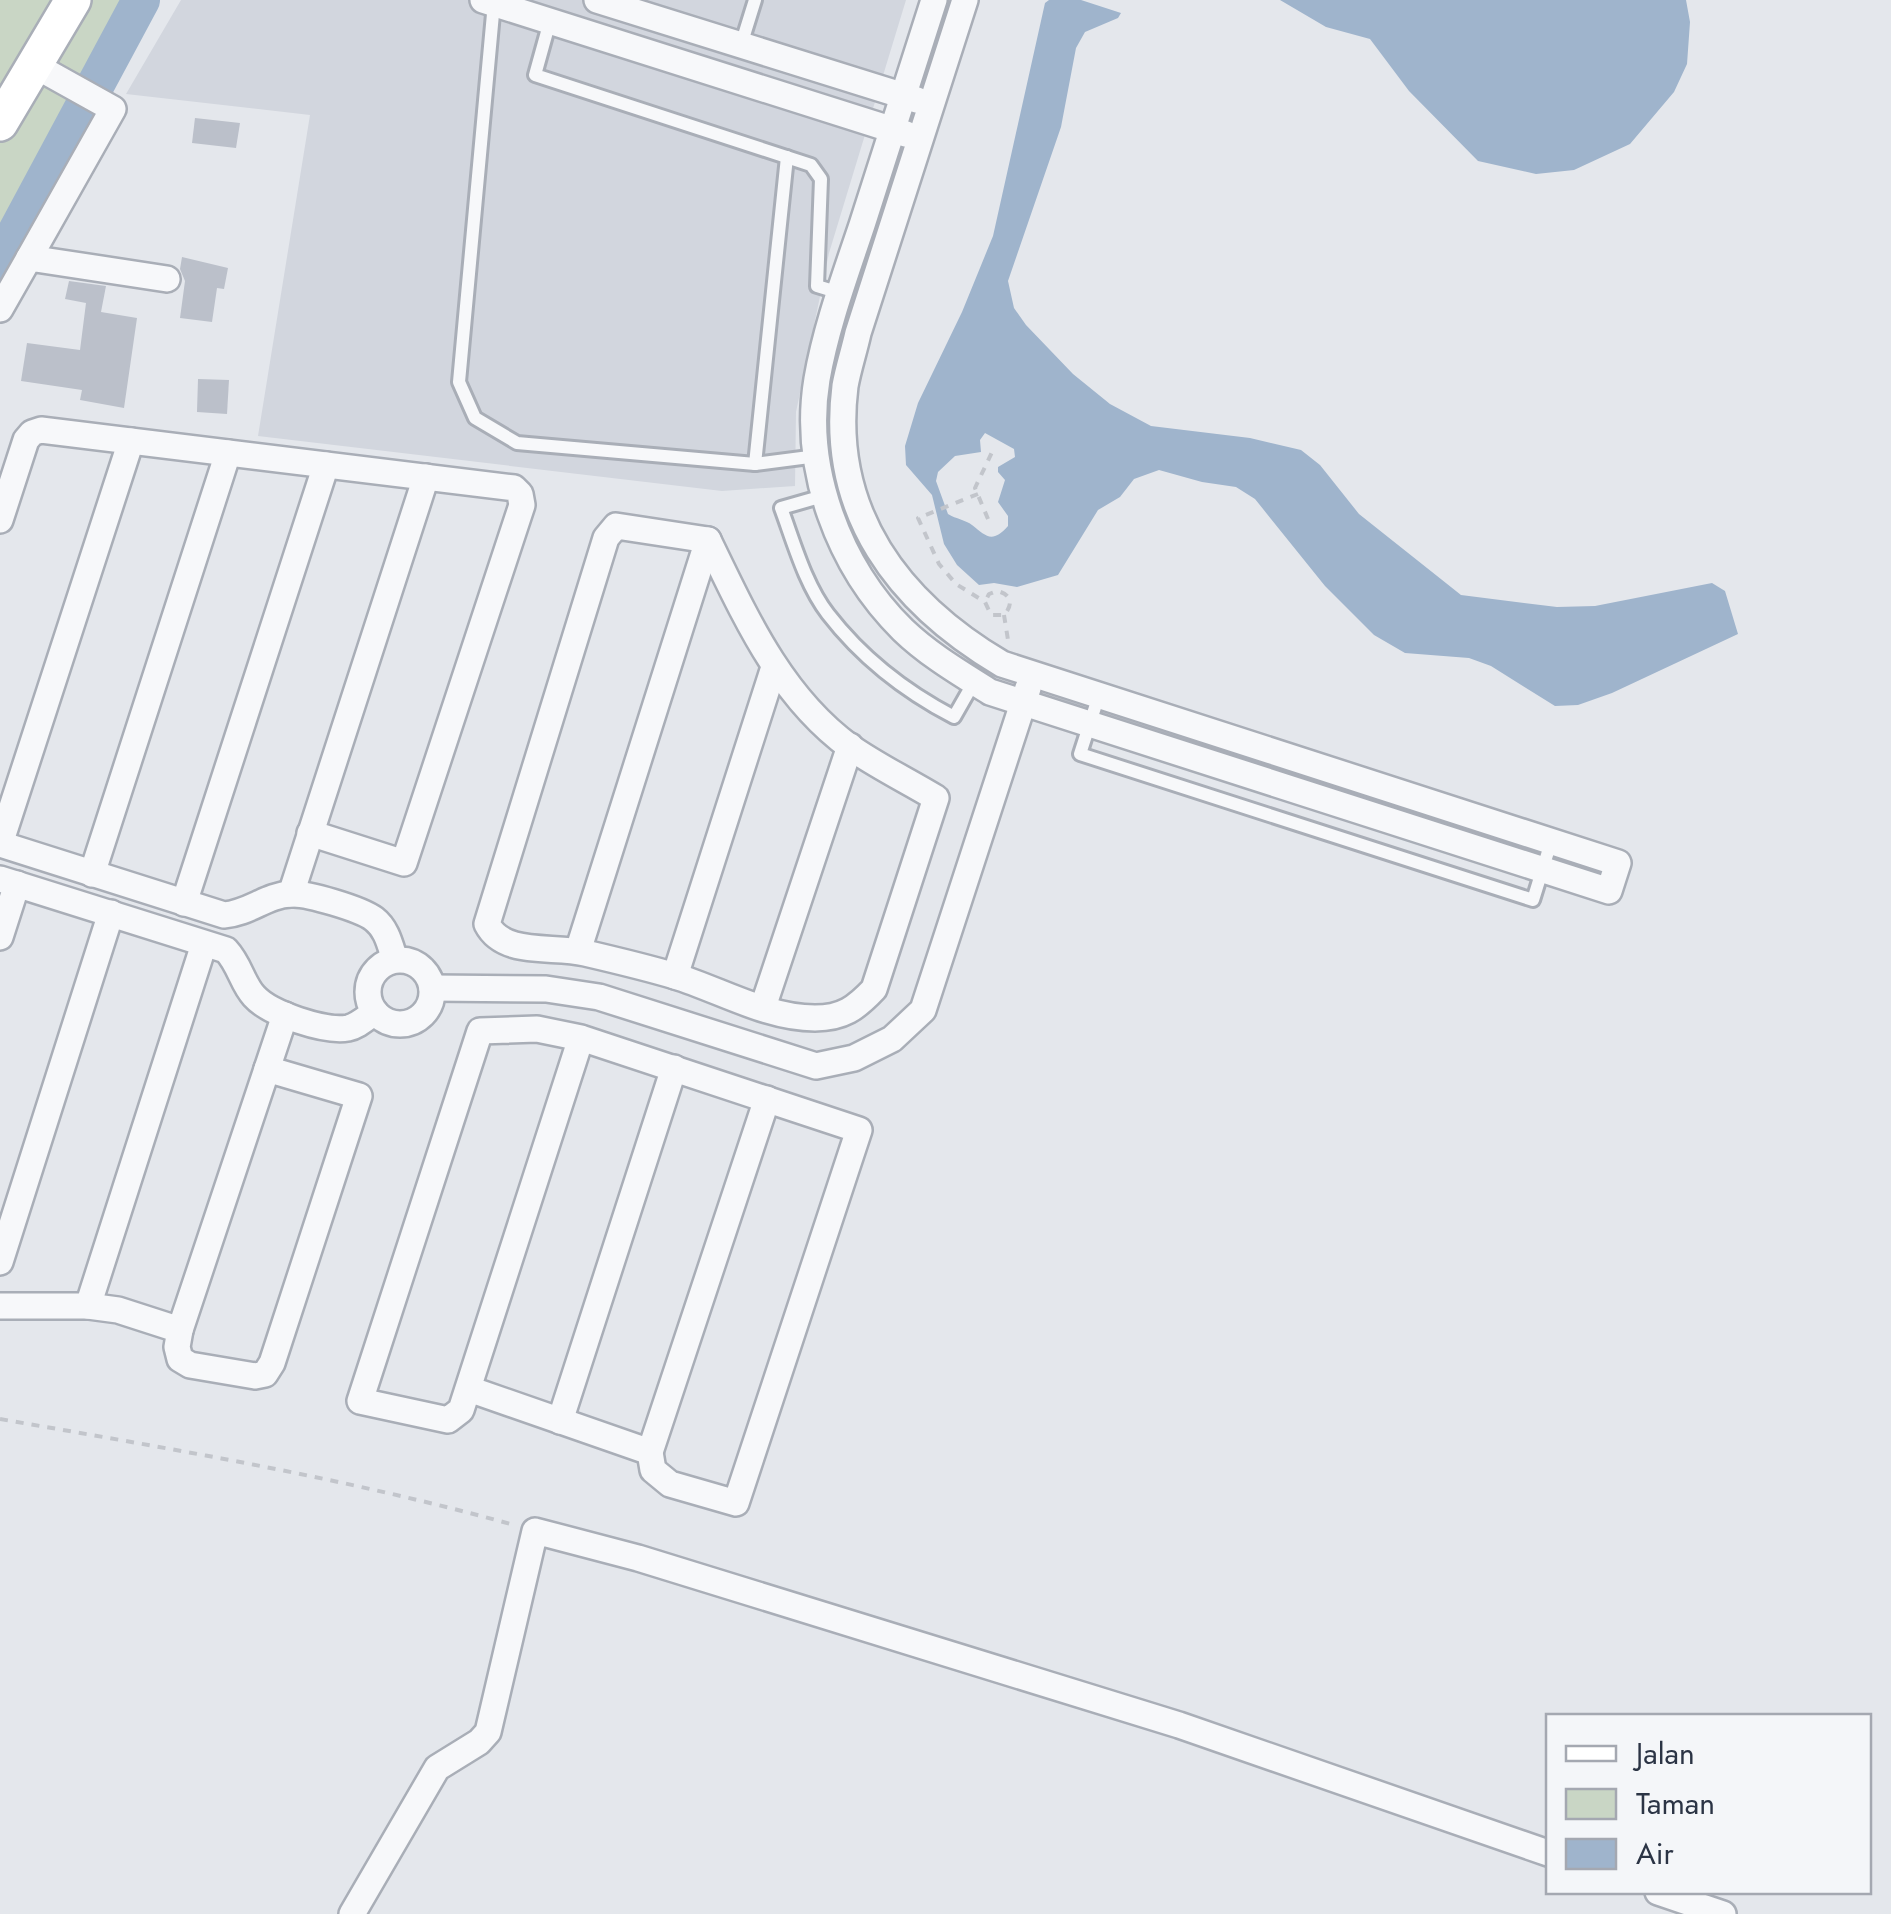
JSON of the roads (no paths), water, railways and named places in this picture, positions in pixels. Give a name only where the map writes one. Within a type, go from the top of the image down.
[{"type":"main road","points":[[0,123],[72,0]]},
{"type":"street","points":[[597,0],[932,104]]},
{"type":"street","points":[[934,0],[840,293],[816,382],[814,438],[823,496],[845,549],[872,592],[902,629],[943,663],[990,692],[1609,891],[1618,863],[1002,664],[960,639],[924,609],[895,575],[870,536],[852,488],[844,436],[846,386],[858,333],[965,0]]},
{"type":"street","points":[[491,1],[920,139]]},
{"type":"street","points":[[0,309],[112,109],[34,65]]},
{"type":"street","points":[[29,258],[167,279]]},
{"type":"street","points":[[0,520],[26,440],[41,430],[514,488],[520,494],[522,505],[404,863],[310,833]]},
{"type":"street","points":[[131,441],[0,844],[224,915],[244,914],[269,899],[291,894],[309,896],[372,917],[386,932],[395,960]]},
{"type":"street","points":[[92,874],[228,453]]},
{"type":"street","points":[[184,903],[326,465]]},
{"type":"street","points":[[291,894],[426,477]]},
{"type":"street","points":[[616,526],[708,540],[774,667],[812,714],[850,746],[936,798],[874,988],[856,1009],[835,1017],[810,1018],[764,1007],[675,976],[578,951],[510,945],[493,936],[486,924],[606,538],[616,526]]},
{"type":"street","points":[[578,951],[708,540]]},
{"type":"street","points":[[675,976],[774,667]]},
{"type":"street","points":[[432,988],[546,989],[599,997],[816,1066],[854,1058],[892,1039],[923,1010],[1033,674]]},
{"type":"street","points":[[764,1007],[850,746]]},
{"type":"street","points":[[0,937],[8,882],[226,950],[239,965],[250,992],[263,1006],[331,1029],[353,1028],[374,1012]]},
{"type":"street","points":[[0,1262],[111,913]]},
{"type":"street","points":[[88,1306],[204,944]]},
{"type":"street","points":[[395,960],[412,962],[426,972],[432,988],[430,1005],[420,1018],[404,1025],[388,1022],[374,1012],[368,997],[370,980],[380,967],[395,960]]},
{"type":"street","points":[[708,1034],[722,993]]},
{"type":"street","points":[[626,1052],[641,1010]]},
{"type":"street","points":[[267,1069],[360,1096],[278,1345],[265,1374],[255,1376],[190,1365],[180,1359],[178,1347],[180,1330],[267,1069],[286,1014]]},
{"type":"street","points":[[581,1038],[460,1410],[448,1420],[360,1401],[480,1031],[537,1029],[581,1038],[626,1052],[768,1099],[859,1130],[736,1502],[670,1484],[653,1470],[650,1452],[768,1099]]},
{"type":"street","points":[[560,1421],[674,1068]]},
{"type":"street","points":[[0,1306],[88,1306],[118,1310],[180,1330]]},
{"type":"street","points":[[469,1390],[650,1452]]},
{"type":"street","points":[[352,1914],[437,1768],[488,1732],[535,1530],[638,1558],[1179,1725],[1546,1853]]},
{"type":"street","points":[[1664,1894],[1723,1914]]},
{"type":"lane","points":[[740,45],[756,0]]},
{"type":"lane","points":[[491,1],[459,382],[475,418],[516,443],[755,464],[817,456]]},
{"type":"lane","points":[[550,21],[535,75],[811,164],[821,178],[816,286],[840,293]]},
{"type":"lane","points":[[755,464],[787,157]]},
{"type":"lane","points":[[823,496],[781,508],[802,566],[827,612],[871,660],[917,698],[954,718],[974,682]]},
{"type":"lane","points":[[1091,723],[1099,695]]},
{"type":"lane","points":[[1542,870],[1551,842]]},
{"type":"water","points":[[1081,0],[1121,13],[1118,18],[1085,32],[1076,48],[1061,127],[1008,281],[1014,308],[1073,374],[1110,404],[1151,426],[1250,438],[1301,450],[1320,465],[1359,514],[1461,595],[1557,607],[1595,606],[1712,583],[1725,591],[1738,634],[1612,693],[1578,705],[1555,706],[1491,666],[1469,658],[1405,653],[1374,635],[1325,586],[1255,499],[1236,487],[1159,470],[1134,479],[1120,497],[1098,510],[1058,575],[1017,587],[979,585],[957,565],[944,544],[932,495],[906,465],[905,446],[918,403],[993,236],[1045,3]],"holes":[[[985,433],[1014,449],[1015,457],[998,467],[1005,480],[998,502],[1008,516],[1008,526],[1002,532],[989,536],[948,514],[936,481],[938,472],[955,456],[981,452],[980,440]]]},
{"type":"water","points":[[1280,0],[1686,0],[1690,22],[1687,64],[1674,92],[1630,144],[1574,170],[1536,174],[1478,161],[1409,91],[1370,39],[1326,27]]},
{"type":"waterway","points":[[0,263],[141,0]]}]
